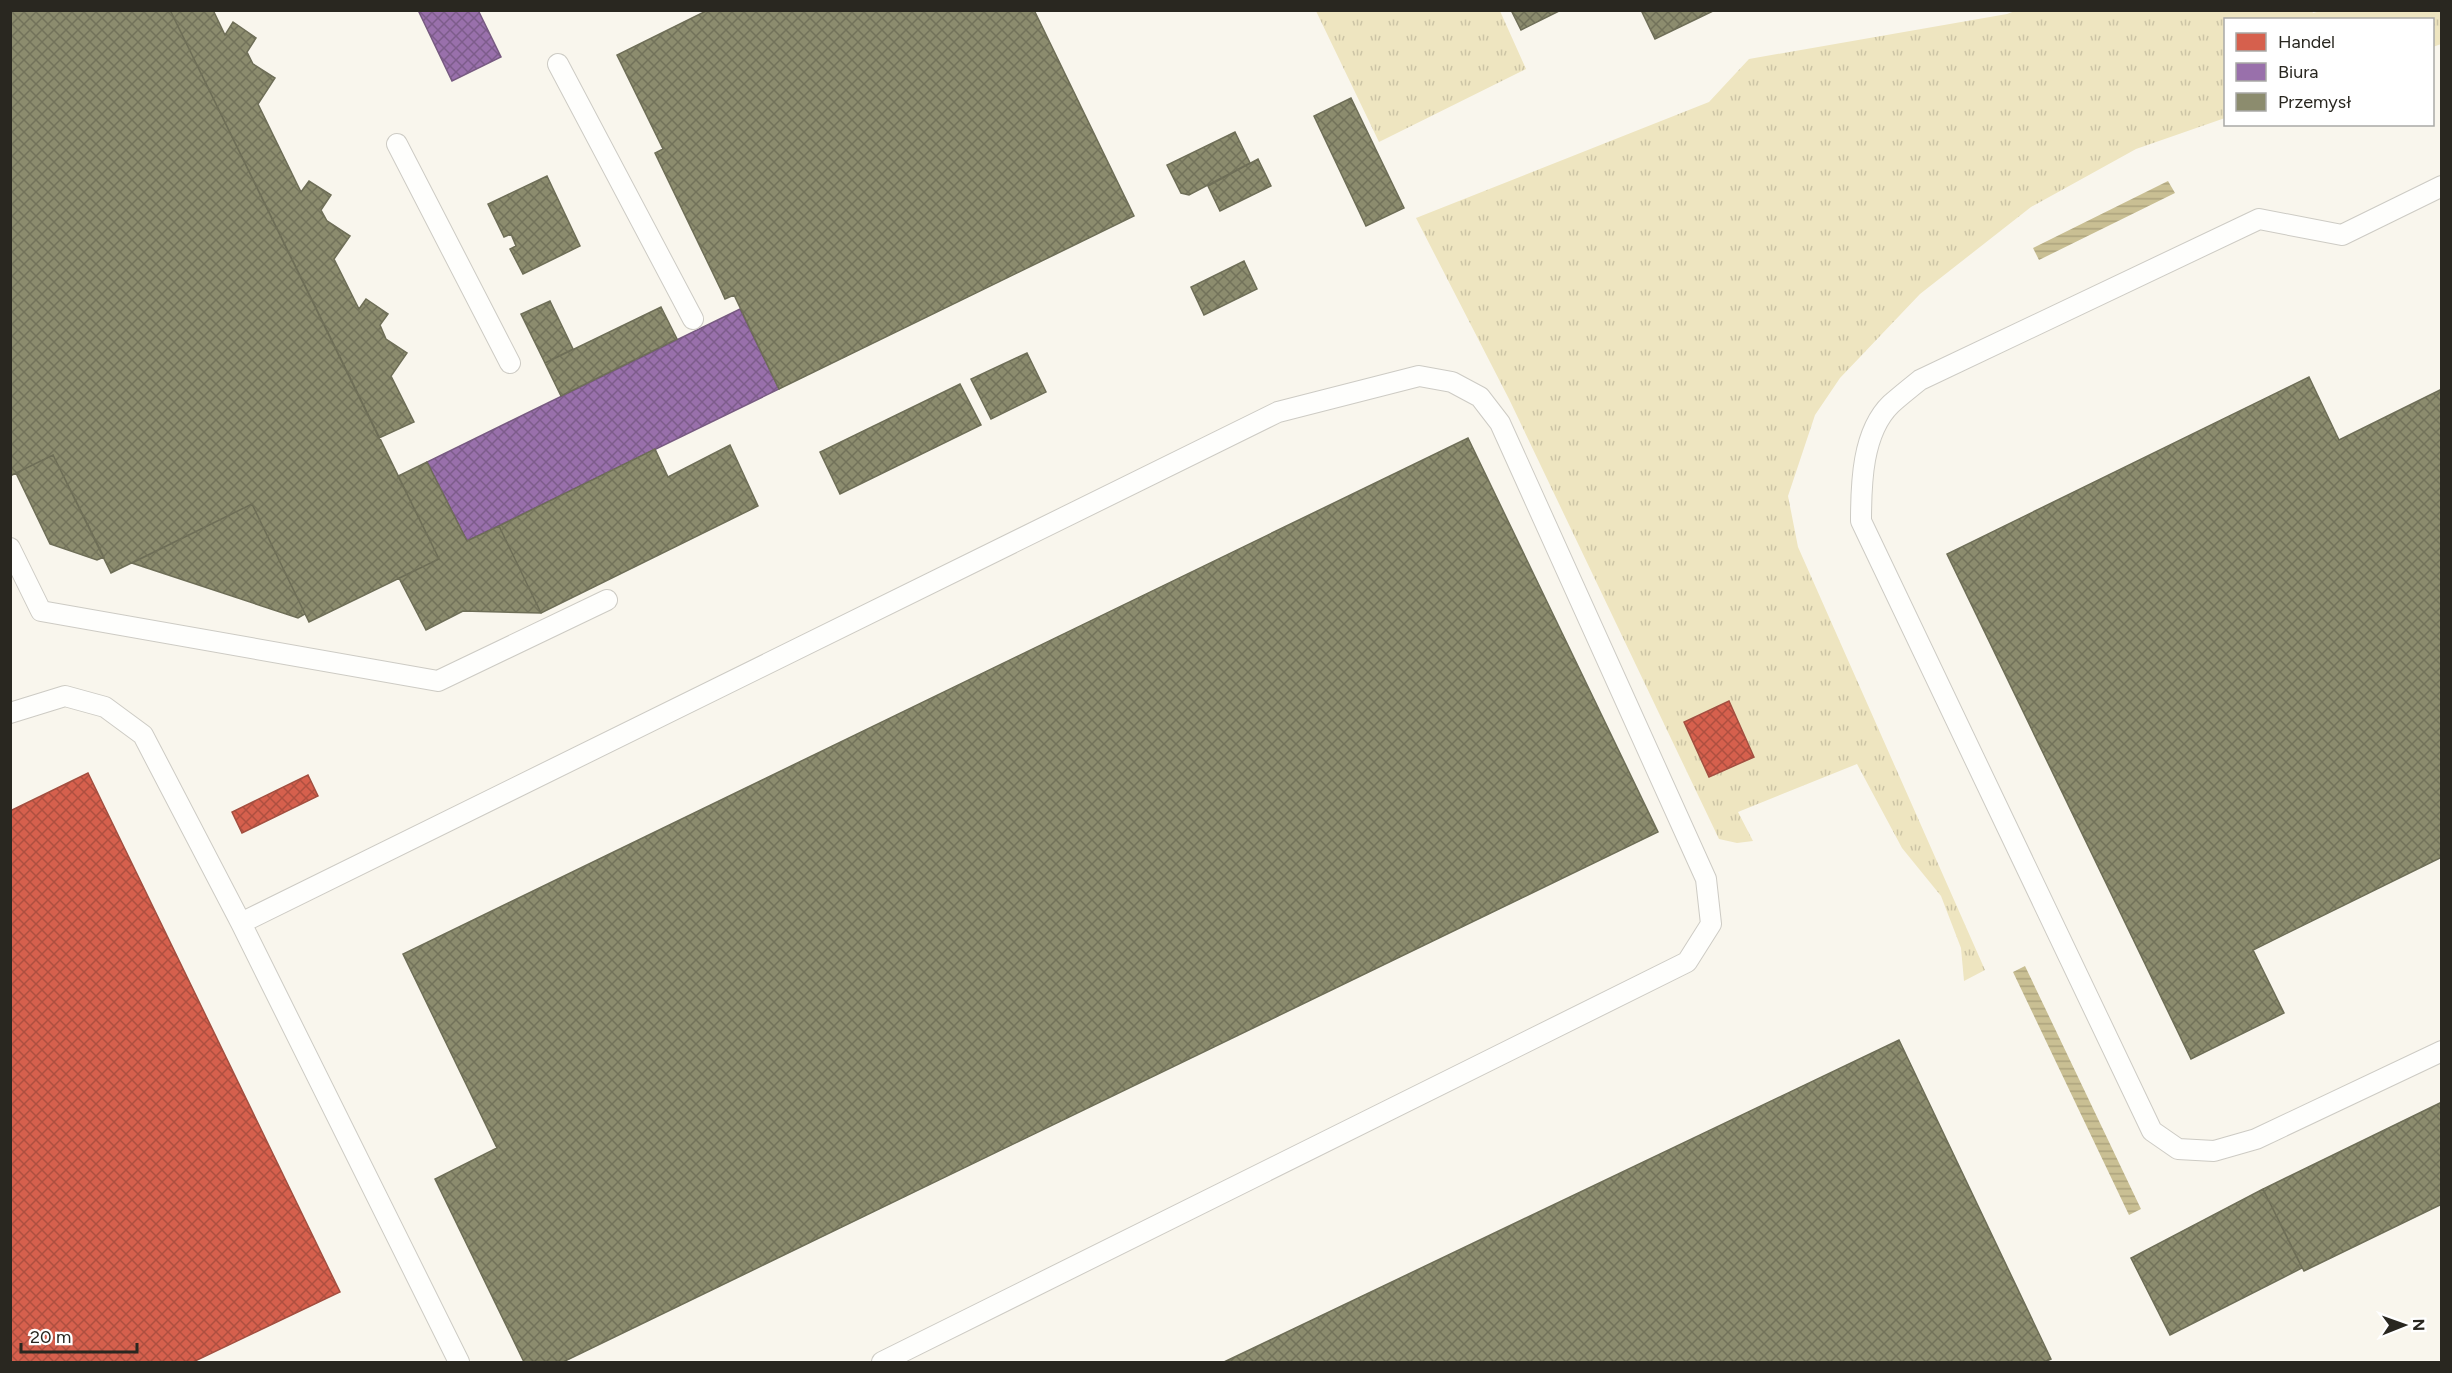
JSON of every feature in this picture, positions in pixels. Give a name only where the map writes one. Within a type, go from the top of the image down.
[{"type":"lane","points":[[558,64],[693,319]]},
{"type":"lane","points":[[397,144],[510,363]]},
{"type":"lane","points":[[2442,186],[2342,235],[2259,219],[1920,380],[1889,406],[1870,438],[1861,481],[1861,521],[2152,1131],[2178,1149],[2214,1151],[2256,1139],[2442,1051]]},
{"type":"lane","points":[[241,923],[1278,412],[1419,376],[1452,382],[1480,397],[1500,423],[1706,879],[1711,924],[1687,962],[882,1362]]},
{"type":"lane","points":[[10,548],[41,611],[438,681],[607,600]]},
{"type":"lane","points":[[10,713],[65,696],[105,707],[143,735],[241,923],[459,1362]]},
{"type":"green space","points":[[2312,10],[2313,13],[2324,10],[2441,11],[2441,44],[2434,47],[2434,18],[2224,18],[2224,118],[2136,149],[2031,207],[1920,294],[1840,378],[1815,415],[1788,496],[1798,547],[1985,970],[1964,981],[1961,948],[1941,896],[1902,848],[1857,764],[1738,812],[1753,841],[1737,843],[1719,839],[1509,399],[1416,218],[1709,102],[1749,59],[2015,11]]},
{"type":"green space","points":[[1316,11],[1500,11],[1526,69],[1379,142]]},
{"type":"shaded area","points":[[2168,181],[2175,193],[2039,260],[2033,248]]},
{"type":"shaded area","points":[[2025,966],[2141,1209],[2129,1215],[2013,972]]},
{"type":"building: Handel","points":[[1729,701],[1754,757],[1709,777],[1684,722]]},
{"type":"building: Handel","points":[[88,773],[340,1292],[193,1362],[10,1362],[10,811]]},
{"type":"building: Handel","points":[[308,775],[318,796],[242,833],[232,812]]},
{"type":"building: Biura","points":[[418,10],[478,10],[501,57],[452,81]]},
{"type":"building: Biura","points":[[740,309],[779,389],[467,541],[427,462]]},
{"type":"building: Przemysł","points":[[10,10],[170,10],[439,559],[309,622],[252,504],[111,573],[53,455],[10,476]]},
{"type":"building: Przemysł","points":[[170,10],[213,10],[225,35],[233,22],[256,38],[247,52],[253,64],[275,78],[258,104],[301,192],[309,181],[331,195],[321,210],[327,221],[350,236],[334,259],[359,309],[366,299],[388,314],[380,325],[386,339],[407,353],[391,376],[414,422],[379,438]]},
{"type":"building: Przemysł","points":[[708,10],[1034,10],[1134,216],[779,389],[734,295],[725,299],[655,153],[663,149],[617,55]]},
{"type":"building: Przemysł","points":[[1511,10],[1561,10],[1521,30]]},
{"type":"building: Przemysł","points":[[1641,10],[1715,10],[1655,39]]},
{"type":"building: Przemysł","points":[[1351,98],[1404,208],[1366,226],[1314,116]]},
{"type":"building: Przemysł","points":[[1235,132],[1250,163],[1189,195],[1181,193],[1167,165]]},
{"type":"building: Przemysł","points":[[1258,159],[1271,186],[1220,211],[1208,186]]},
{"type":"building: Przemysł","points":[[547,176],[580,246],[523,274],[510,249],[516,246],[511,234],[504,237],[488,204]]},
{"type":"building: Przemysł","points":[[1244,261],[1257,289],[1204,315],[1191,287]]},
{"type":"building: Przemysł","points":[[550,301],[573,349],[545,363],[521,314]]},
{"type":"building: Przemysł","points":[[661,307],[677,339],[561,396],[545,363]]},
{"type":"building: Przemysł","points":[[1027,353],[1046,392],[991,419],[971,379]]},
{"type":"building: Przemysł","points":[[2309,377],[2339,440],[2442,389],[2442,857],[2253,950],[2284,1013],[2191,1059],[1947,554]]},
{"type":"building: Przemysł","points":[[960,384],[981,425],[840,494],[820,452]]},
{"type":"building: Przemysł","points":[[1468,438],[1658,832],[563,1362],[524,1362],[435,1179],[497,1148],[403,954]]},
{"type":"building: Przemysł","points":[[730,445],[758,506],[541,613],[499,526],[655,449],[668,477]]},
{"type":"building: Przemysł","points":[[53,455],[104,557],[97,560],[50,544],[16,473]]},
{"type":"building: Przemysł","points":[[427,462],[467,541],[499,526],[541,613],[463,611],[426,630],[399,578],[439,559],[398,476]]},
{"type":"building: Przemysł","points":[[252,504],[305,614],[298,618],[132,563]]},
{"type":"building: Przemysł","points":[[1899,1040],[2051,1359],[2044,1362],[1224,1362]]},
{"type":"building: Przemysł","points":[[2442,1102],[2442,1204],[2304,1271],[2263,1189]]},
{"type":"building: Przemysł","points":[[2263,1189],[2302,1268],[2170,1335],[2131,1258]]}]
